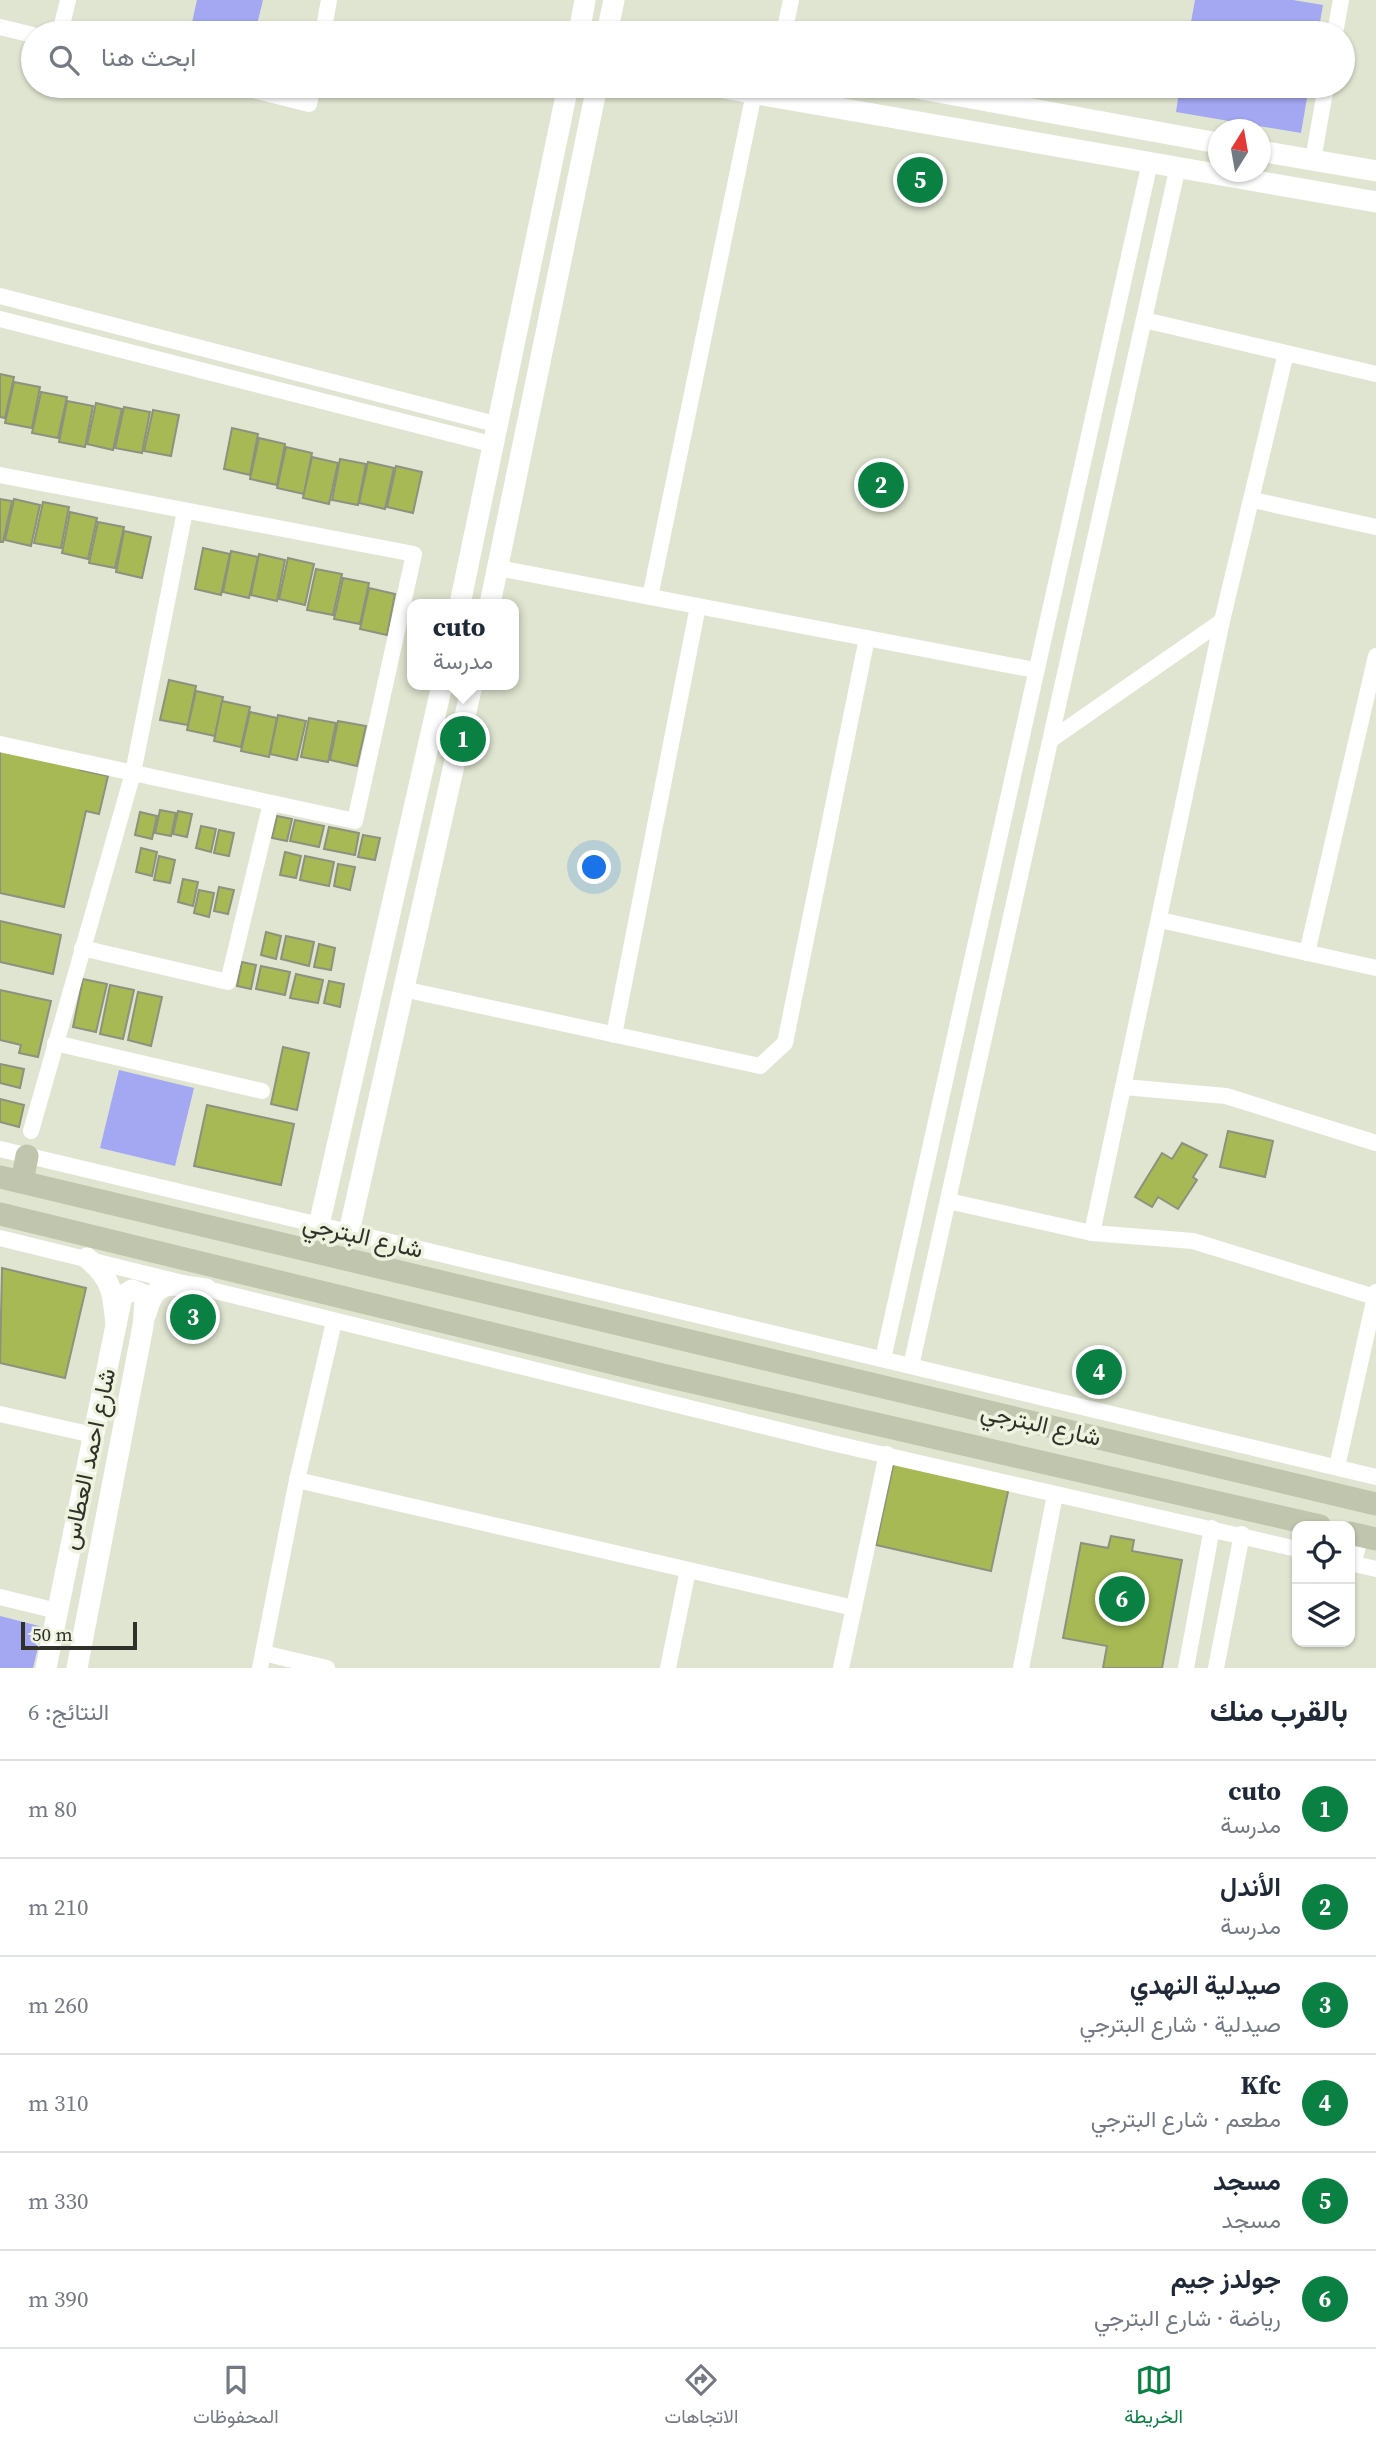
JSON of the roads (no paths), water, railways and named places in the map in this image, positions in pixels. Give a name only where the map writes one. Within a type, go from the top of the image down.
[{"type":"main road","points":[[11,1179],[27,1156]]},
{"type":"main road","name":"شارع البترجي","points":[[11,1179],[1376,1504]]},
{"type":"main road","name":"شارع البترجي","points":[[0,1214],[508,1337],[1298,1521]]},
{"type":"main road","points":[[508,1337],[517,1300]]},
{"type":"street","points":[[63,21],[68,0]]},
{"type":"street","points":[[325,21],[329,0]]},
{"type":"street","points":[[581,21],[585,0]]},
{"type":"street","points":[[612,21],[614,0]]},
{"type":"street","points":[[787,21],[791,0]]},
{"type":"street","points":[[1337,21],[1341,0]]},
{"type":"street","points":[[0,27],[21,32]]},
{"type":"street","points":[[285,98],[309,104],[310,98]]},
{"type":"street","points":[[461,599],[566,98]]},
{"type":"street","points":[[491,599],[595,98]]},
{"type":"street","points":[[650,597],[753,98]]},
{"type":"street","points":[[783,98],[1372,201],[1374,171],[1271,153]]},
{"type":"street","points":[[971,98],[1208,141]]},
{"type":"street","points":[[1313,160],[1324,98]]},
{"type":"street","points":[[883,1359],[1150,162]]},
{"type":"street","points":[[911,1366],[1178,166]]},
{"type":"street","points":[[0,296],[497,435]]},
{"type":"street","points":[[0,318],[497,435],[526,432]]},
{"type":"street","points":[[1144,320],[1376,373]]},
{"type":"street","points":[[1091,1233],[1222,621],[1286,353]]},
{"type":"street","points":[[0,475],[414,554],[355,821],[0,744]]},
{"type":"street","points":[[1253,500],[1376,527]]},
{"type":"street","points":[[31,1131],[133,773],[185,511]]},
{"type":"street","points":[[498,568],[1035,670]]},
{"type":"street","points":[[614,1035],[698,606]]},
{"type":"street","points":[[1052,739],[1222,621]]},
{"type":"street","points":[[403,989],[760,1066],[785,1043],[867,638]]},
{"type":"street","points":[[1307,953],[1376,656]]},
{"type":"street","points":[[319,1226],[441,690]]},
{"type":"street","points":[[349,1232],[471,690]]},
{"type":"street","points":[[82,948],[228,982],[271,803]]},
{"type":"street","points":[[1160,920],[1376,968]]},
{"type":"street","points":[[55,1043],[262,1091]]},
{"type":"street","points":[[1124,1087],[1226,1096],[1376,1143]]},
{"type":"street","name":"شارع البترجي","points":[[0,1149],[1376,1477]]},
{"type":"street","points":[[948,1201],[1091,1233],[1193,1241],[1376,1295],[1338,1468]]},
{"type":"street","points":[[0,1238],[832,1443],[1055,1495],[1242,1534],[1292,1548]]},
{"type":"street","name":"شارع احمد العطاس","points":[[46,1668],[116,1325],[110,1283],[104,1272],[87,1258]]},
{"type":"street","points":[[143,1326],[149,1298],[160,1287],[172,1285],[206,1289]]},
{"type":"street","points":[[116,1325],[122,1296],[132,1290],[142,1294],[145,1303],[143,1326]]},
{"type":"street","points":[[402,1339],[433,1319]]},
{"type":"street","points":[[327,1668],[262,1661],[297,1480],[334,1322]]},
{"type":"street","points":[[706,1345],[726,1322]]},
{"type":"street","name":"شارع احمد العطاس","points":[[76,1668],[143,1326]]},
{"type":"street","points":[[0,1414],[93,1435]]},
{"type":"street","points":[[832,1443],[839,1415]]},
{"type":"street","points":[[1248,1474],[1255,1448]]},
{"type":"street","points":[[841,1668],[887,1454]]},
{"type":"street","points":[[297,1480],[855,1608]]},
{"type":"street","points":[[1021,1668],[1055,1495]]},
{"type":"street","points":[[1186,1668],[1212,1528]]},
{"type":"street","points":[[1216,1668],[1242,1534]]},
{"type":"street","points":[[1355,1553],[1362,1536]]},
{"type":"street","points":[[1355,1564],[1376,1569]]},
{"type":"street","points":[[668,1668],[688,1570]]},
{"type":"street","points":[[0,1597],[57,1611]]},
{"type":"place","name":"مسجد","points":[[920,180]]},
{"type":"place","name":"الأندل","points":[[881,485]]},
{"type":"place","name":"cuto","points":[[463,739]]},
{"type":"place","name":"صيدلية النهدي","points":[[193,1317]]},
{"type":"place","name":"Kfc","points":[[1099,1372]]},
{"type":"place","name":"جولدز جيم","points":[[1122,1599]]}]
